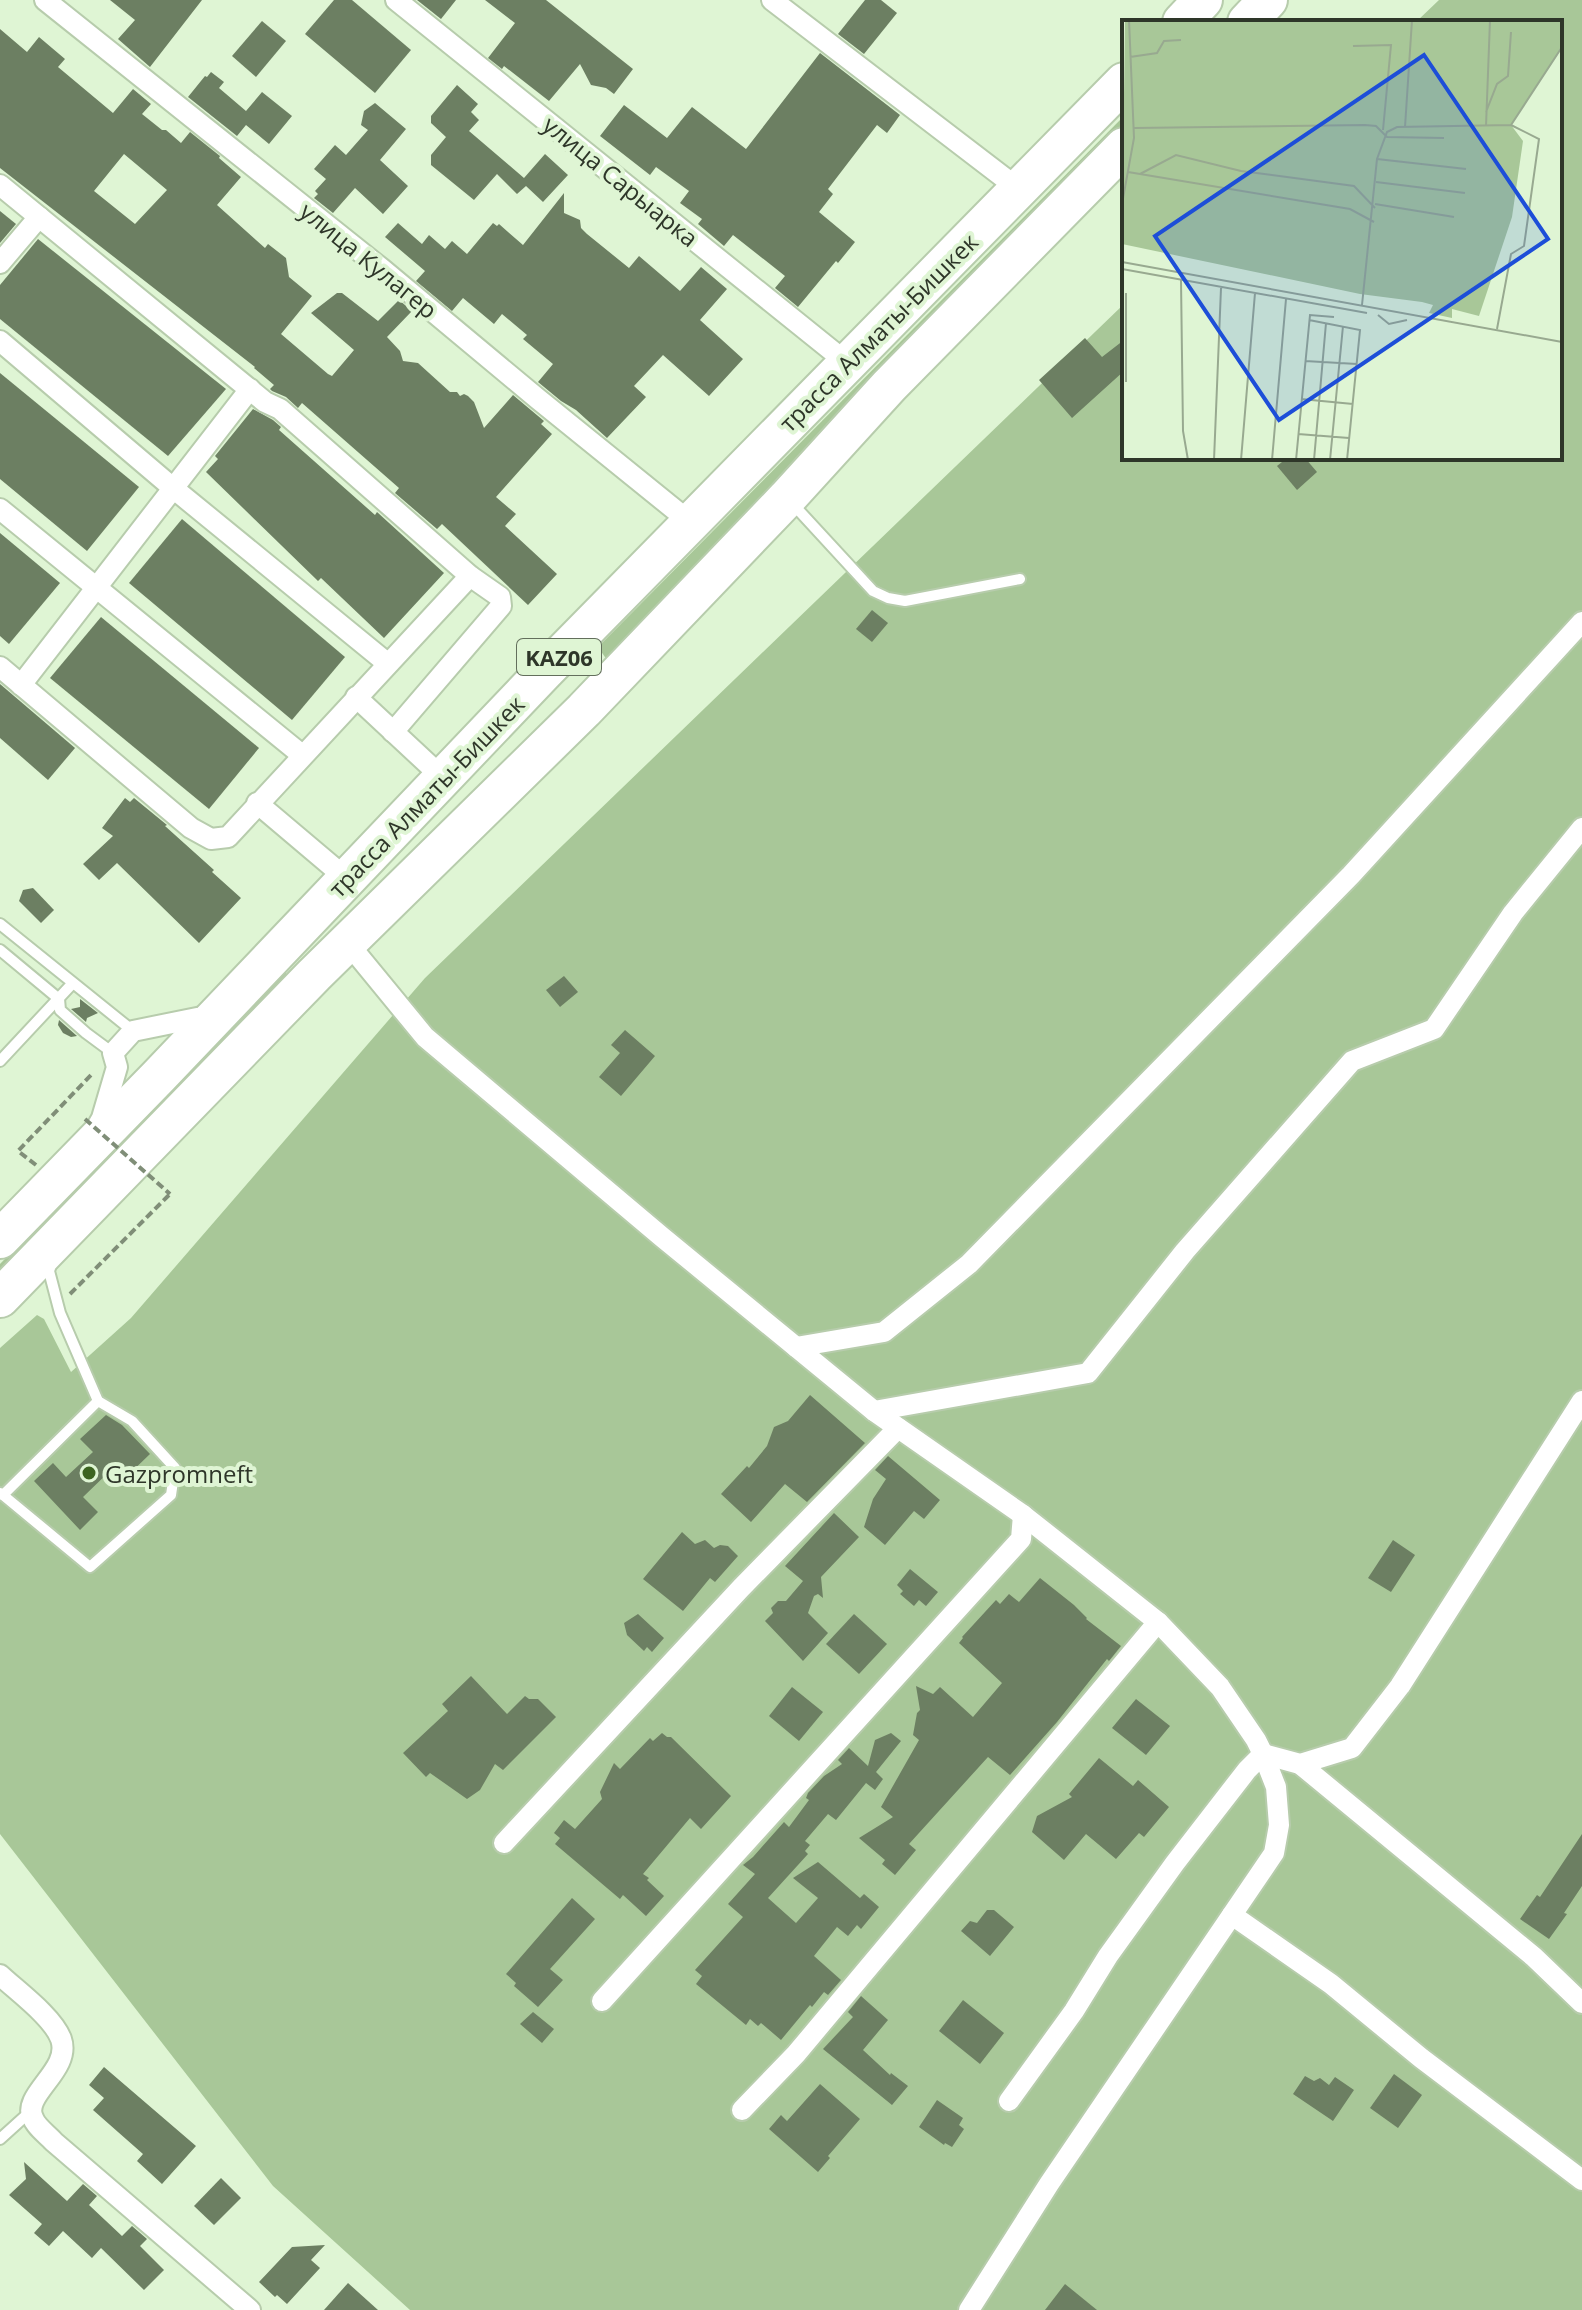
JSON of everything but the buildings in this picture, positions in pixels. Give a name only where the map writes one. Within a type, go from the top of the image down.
[{"type":"highway","points":[[1184,20],[1203,0]]},
{"type":"highway","points":[[1249,20],[1268,0]]},
{"type":"highway","name":"трасса Алматы-Бишкек","points":[[0,1239],[544,672],[1122,84]]},
{"type":"highway","name":"трасса Алматы-Бишкек","points":[[0,1298],[347,942],[584,710],[787,498],[889,386],[1122,149]]},
{"type":"highway","points":[[544,672],[584,710]]},
{"type":"street","name":"улица Кулагер","points":[[45,0],[382,269],[690,522]]},
{"type":"street","name":"улица Сарыарка","points":[[396,0],[846,362]]},
{"type":"street","points":[[772,0],[1020,190]]},
{"type":"street","points":[[0,185],[265,402],[280,409],[470,576],[500,597],[501,606],[393,732]]},
{"type":"street","points":[[0,263],[39,217]]},
{"type":"street","points":[[0,341],[387,663]]},
{"type":"street","points":[[21,685],[250,389]]},
{"type":"street","points":[[0,509],[302,755]]},
{"type":"street","points":[[0,667],[191,828],[211,839],[228,837],[470,576]]},
{"type":"street","points":[[796,1347],[884,1332],[969,1264],[1351,875],[1582,622]]},
{"type":"street","points":[[356,697],[443,778]]},
{"type":"street","points":[[257,803],[347,879]]},
{"type":"street","points":[[874,1411],[1088,1373],[1185,1251],[1352,1061],[1434,1029],[1513,913],[1582,828]]},
{"type":"street","points":[[347,942],[425,1037],[874,1411],[1023,1515],[1158,1622],[1220,1687],[1263,1754],[1276,1787],[1278,1838],[1274,1853],[1049,2184],[969,2310]]},
{"type":"street","points":[[81,1156],[102,1118],[117,1067],[113,1053],[133,1031],[202,1017],[228,1003]]},
{"type":"street","points":[[1300,1764],[1352,1748],[1381,1711],[1409,1673],[1582,1401]]},
{"type":"street","points":[[504,1843],[741,1588],[898,1428]]},
{"type":"street","points":[[602,2001],[1021,1539],[1023,1515]]},
{"type":"street","points":[[742,2110],[796,2054],[1158,1622]]},
{"type":"street","points":[[1263,1754],[1300,1764],[1534,1957],[1582,2003]]},
{"type":"street","points":[[1009,2101],[1175,1863],[1263,1754]]},
{"type":"street","points":[[1232,1915],[1331,1984],[1421,2058],[1582,2180]]},
{"type":"street","points":[[0,1975],[45,2016],[62,2040],[63,2052],[57,2068],[34,2101],[31,2111],[33,2119],[54,2142],[250,2310]]},
{"type":"lane","points":[[787,498],[873,591],[888,598],[905,601],[1020,579]]},
{"type":"lane","points":[[0,924],[133,1031]]},
{"type":"lane","points":[[0,950],[59,999],[60,1010],[113,1053]]},
{"type":"lane","points":[[0,1061],[72,984]]},
{"type":"lane","points":[[70,1226],[49,1271],[58,1305],[98,1401],[132,1421],[175,1468],[171,1495],[90,1567],[1,1494],[98,1401]]},
{"type":"lane","points":[[0,2139],[31,2111]]},
{"type":"path","points":[[38,1167],[18,1151],[113,1053]]},
{"type":"path","points":[[58,1305],[170,1194],[85,1119]]},
{"type":"green space","points":[[1439,0],[1582,0],[1582,2310],[410,2310],[273,2186],[0,1834],[0,1348],[37,1315],[44,1319],[71,1372],[131,1318],[425,978],[1122,306],[1122,460],[1562,460],[1562,20],[1418,20]]},
{"type":"green space","points":[[1122,118],[1122,136],[607,660],[598,647]]},
{"type":"green space","points":[[286,969],[286,984],[0,1281],[0,1264]]},
{"type":"place","name":"Gazpromneft","points":[[89,1473]]}]
